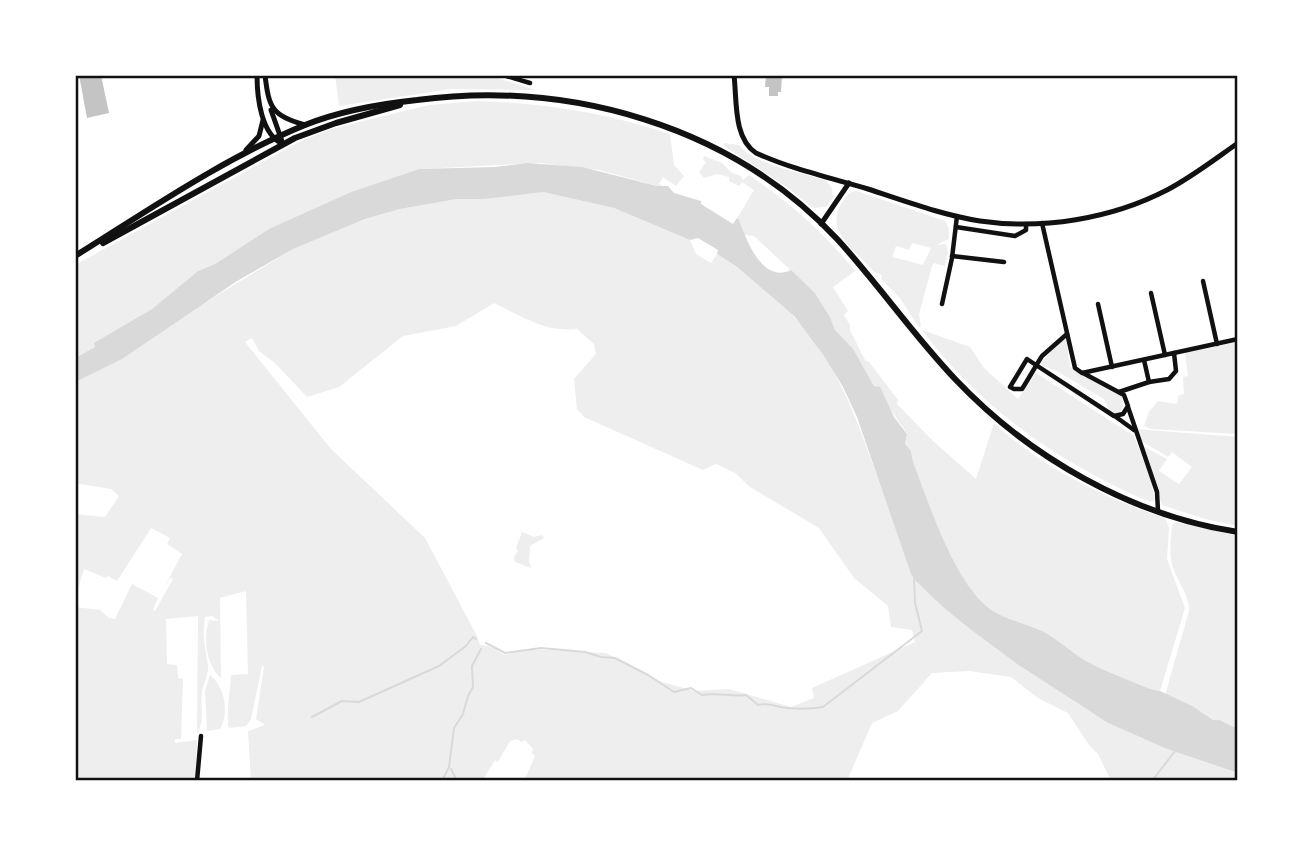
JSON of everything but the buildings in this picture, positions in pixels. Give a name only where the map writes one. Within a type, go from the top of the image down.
[{"type":"main road","points":[[75,257],[282,141],[305,125],[379,104],[432,97],[479,94],[538,96],[578,102],[648,120],[690,137],[772,183],[821,224],[859,264],[933,354],[981,405],[1056,462],[1095,484],[1158,511],[1238,532]]},
{"type":"main road","points":[[75,257],[177,192],[274,141],[282,141],[336,122],[432,97]]},
{"type":"street","points":[[257,75],[257,88],[264,117],[274,141]]},
{"type":"street","points":[[265,75],[269,103],[282,141]]},
{"type":"street","points":[[503,75],[530,83]]},
{"type":"street","points":[[734,75],[741,131],[748,147],[764,156],[849,184],[981,221],[1042,223],[1101,214],[1133,205],[1175,185],[1238,143]]},
{"type":"street","points":[[269,103],[286,120],[305,125]]},
{"type":"street","points":[[238,158],[259,136],[264,117]]},
{"type":"street","points":[[821,224],[849,184]]},
{"type":"street","points":[[942,304],[957,216]]},
{"type":"street","points":[[1042,223],[1075,368],[1124,395],[1157,492],[1158,511]]},
{"type":"street","points":[[956,228],[1015,236],[1026,230],[1026,224]]},
{"type":"street","points":[[952,256],[1004,262]]},
{"type":"street","points":[[1203,281],[1217,344]]},
{"type":"street","points":[[1151,293],[1165,355]]},
{"type":"street","points":[[1098,304],[1112,367]]},
{"type":"street","points":[[1067,334],[1042,356],[1036,365],[1022,389],[1010,387],[1027,359],[1036,365],[1114,416],[1128,425],[1136,434]]},
{"type":"street","points":[[1082,373],[1238,339]]},
{"type":"street","points":[[1118,392],[1149,382],[1170,379],[1176,371],[1174,353]]},
{"type":"street","points":[[1144,360],[1149,382]]},
{"type":"street","points":[[1114,416],[1123,414],[1128,406]]},
{"type":"street","points":[[197,781],[201,736]]},
{"type":"shaded area","points":[[335,75],[488,75],[536,90],[451,89],[339,106]]},
{"type":"shaded area","points":[[478,101],[576,110],[670,134],[674,165],[684,176],[676,186],[663,177],[659,184],[665,188],[599,170],[540,163],[419,169],[351,192],[268,230],[215,264],[198,271],[152,309],[75,358],[75,265],[297,143],[331,129],[429,105]]},
{"type":"shaded area","points":[[724,143],[739,145],[766,163],[825,180],[832,188],[833,198],[826,207],[813,208],[787,187],[724,146]]},
{"type":"shaded area","points":[[704,156],[722,163],[743,180],[749,175],[778,196],[819,231],[855,271],[833,287],[848,311],[844,315],[865,360],[898,400],[897,404],[976,479],[994,423],[1032,454],[1074,480],[1165,518],[1169,528],[1167,559],[1185,608],[1160,691],[1086,661],[1042,631],[991,609],[972,591],[952,557],[934,517],[912,462],[911,451],[905,444],[907,433],[853,350],[835,330],[815,293],[754,236],[744,235],[737,218],[754,190],[742,182],[739,186],[729,181],[729,177],[717,174],[704,178],[699,172],[706,162],[703,160]]},
{"type":"shaded area","points":[[527,163],[582,167],[657,186],[668,186],[674,193],[701,201],[701,204],[733,224],[737,218],[751,248],[764,265],[781,273],[791,270],[815,293],[835,330],[853,349],[874,386],[880,387],[894,417],[907,434],[905,444],[911,451],[942,538],[972,591],[991,609],[1048,634],[1094,665],[1160,691],[1194,707],[1213,720],[1220,720],[1238,729],[1238,773],[1167,749],[1108,723],[1017,664],[944,608],[911,574],[857,417],[824,356],[795,317],[737,267],[717,254],[718,250],[698,238],[690,240],[614,208],[543,192],[484,199],[457,199],[400,209],[365,219],[293,249],[237,281],[122,359],[75,382],[75,358],[95,347],[94,343],[152,309],[198,271],[215,264],[269,229],[351,192],[419,169],[495,167]]},
{"type":"shaded area","points":[[857,191],[945,221],[949,229],[949,239],[936,245],[946,244],[948,252],[945,266],[934,263],[932,266],[919,314],[921,327],[900,298],[881,279],[882,275],[874,272],[851,249],[840,232],[837,214],[841,204],[845,197]],"holes":[[[912,243],[931,248],[923,265],[892,257],[896,246],[909,250]]]},
{"type":"shaded area","points":[[543,192],[614,208],[690,240],[696,254],[711,263],[717,254],[738,268],[795,318],[834,372],[861,431],[911,574],[944,608],[1017,664],[1108,723],[1167,749],[1238,773],[1238,781],[1111,781],[1098,754],[1068,713],[1038,698],[1011,677],[969,671],[932,673],[898,711],[872,723],[847,781],[524,781],[535,756],[525,740],[521,742],[517,739],[510,741],[498,762],[495,760],[482,781],[251,781],[248,731],[265,725],[256,719],[264,667],[262,666],[251,719],[246,726],[228,726],[231,675],[248,674],[246,591],[220,598],[221,678],[209,659],[206,643],[209,620],[219,621],[212,616],[205,617],[204,637],[208,669],[202,692],[201,724],[197,734],[198,616],[166,619],[167,664],[177,665],[178,678],[183,679],[181,739],[175,739],[175,743],[197,740],[196,781],[75,781],[75,607],[100,610],[109,618],[115,619],[132,584],[158,598],[153,610],[155,611],[173,579],[170,578],[160,595],[182,554],[167,544],[170,538],[151,528],[117,581],[84,569],[75,598],[75,514],[105,517],[119,496],[111,489],[75,483],[75,382],[293,249],[365,219],[400,209],[457,199],[484,199]],"holes":[[[494,303],[544,326],[577,329],[594,344],[596,354],[574,379],[577,409],[584,417],[703,470],[716,464],[735,473],[750,487],[819,528],[854,578],[888,606],[891,627],[912,630],[915,642],[812,688],[814,698],[791,707],[729,689],[694,691],[662,682],[606,653],[528,649],[504,655],[489,646],[480,645],[425,538],[331,449],[245,342],[252,338],[259,351],[276,364],[307,397],[339,387],[403,336],[456,326]]]},
{"type":"shaded area","points":[[922,330],[970,347],[984,368],[1018,399],[1036,373],[1134,436],[1150,477],[1155,500],[1145,500],[1113,485],[1051,450],[1022,430],[969,384]]},
{"type":"shaded area","points":[[1066,339],[1070,367],[1122,396],[1123,408],[1118,414],[1110,412],[1104,399],[1055,370],[1042,366],[1041,362]]},
{"type":"shaded area","points":[[1238,342],[1238,434],[1151,429],[1144,426],[1149,412],[1158,401],[1177,404],[1179,395],[1184,394],[1183,377],[1188,376],[1185,353]]},
{"type":"shaded area","points":[[1136,429],[1238,437],[1238,526],[1162,505],[1141,445],[1167,459],[1159,471],[1179,484],[1192,467],[1172,452],[1168,457],[1140,440]]},
{"type":"shaded area","points":[[1176,522],[1238,536],[1238,729],[1221,720],[1213,721],[1202,712],[1165,695],[1189,611],[1171,559],[1172,525]]},
{"type":"shaded area","points":[[522,532],[534,537],[542,535],[544,538],[530,546],[531,568],[515,562],[514,557],[518,551],[516,548]]},
{"type":"shaded area","points":[[210,675],[222,693],[225,715],[220,729],[207,731],[205,691]]},
{"type":"waterway","points":[[486,643],[505,653],[541,648],[615,658],[674,692],[691,688],[702,695],[746,695],[758,705],[769,704],[796,709],[823,707],[922,631],[915,603],[914,577]]},
{"type":"waterway","points":[[312,717],[342,701],[359,702],[439,666],[466,646],[473,637],[476,639]]},
{"type":"waterway","points":[[442,781],[449,767],[454,728],[463,714],[473,687],[472,666],[481,649]]},
{"type":"waterway","points":[[1152,781],[1175,751]]},
{"type":"waterway","points":[[451,769],[457,781]]}]
